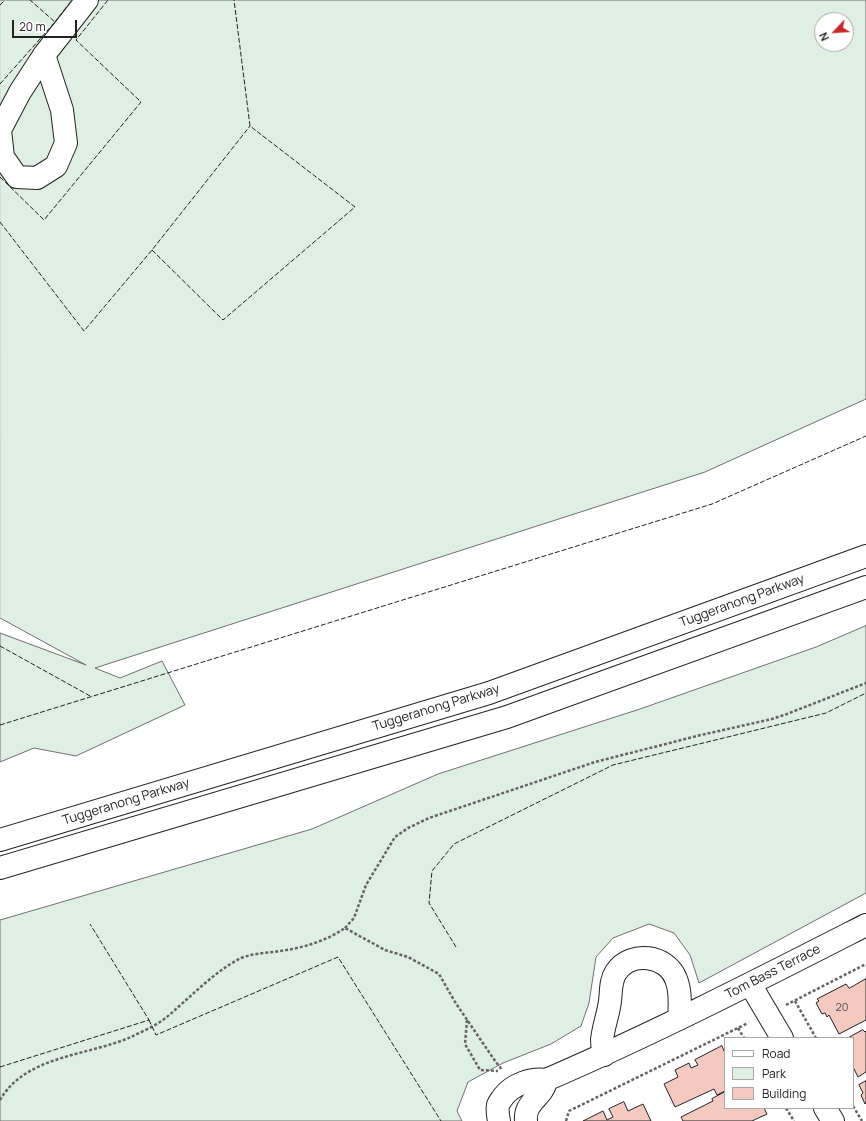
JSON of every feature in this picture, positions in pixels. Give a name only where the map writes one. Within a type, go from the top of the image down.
[{"type":"main road","points":[[44,55],[62,110],[66,143],[56,166],[37,178],[17,177],[3,157],[0,130],[20,92],[44,55],[87,0]]},
{"type":"main road","name":"Tuggeranong Parkway","points":[[0,840],[489,693],[866,556]]},
{"type":"main road","name":"Tuggeranong Parkway","points":[[0,868],[507,717],[866,587]]},
{"type":"main road","name":"Tom Bass Terrace","points":[[499,1121],[498,1104],[514,1087],[539,1079],[546,1080],[604,1055],[866,926]]},
{"type":"main road","points":[[604,1055],[602,1041],[610,1006],[610,987],[616,972],[625,963],[637,958],[655,959],[672,971],[679,991],[679,1018]]},
{"type":"main road","points":[[750,984],[781,1037]]},
{"type":"main road","points":[[526,1121],[529,1106],[542,1092],[546,1080]]},
{"type":"main road","points":[[826,1109],[833,1121]]},
{"type":"path","points":[[0,1100],[4,1092],[14,1083],[38,1067],[62,1058],[115,1043],[163,1020],[225,968],[242,958],[302,947],[336,934],[345,928],[354,918],[366,885],[395,837],[408,828],[595,762],[650,747],[780,717],[866,683]]},
{"type":"path","points":[[345,928],[385,950],[408,957],[440,974],[455,1002],[467,1019],[493,1058],[503,1071],[480,1070],[465,1044],[467,1019]]},
{"type":"path","points":[[566,1121],[569,1111],[866,964]]},
{"type":"path","points":[[795,1000],[815,1037]]},
{"type":"path","points":[[738,1028],[743,1037]]},
{"type":"path","points":[[854,1108],[862,1121]]},
{"type":"path","points":[[787,1109],[794,1121]]},
{"type":"green space","points":[[0,0],[866,0],[866,399],[705,472],[95,668],[120,678],[162,661],[185,705],[76,756],[34,748],[0,762],[0,633],[86,665],[0,618]]},
{"type":"green space","points":[[866,626],[866,893],[699,983],[690,955],[674,933],[649,924],[613,938],[596,957],[589,1003],[581,1026],[551,1044],[503,1063],[468,1082],[457,1111],[462,1121],[0,1121],[0,920],[312,829],[438,774],[640,709],[816,647]]},
{"type":"building","points":[[866,979],[866,1020],[839,1034],[829,1015],[827,1017],[825,1013],[822,1014],[816,1003],[819,1001],[817,999],[846,984],[849,988]]},
{"type":"building","points":[[863,1030],[865,1032],[866,1031],[866,1072],[858,1077],[854,1069],[854,1037],[850,1037]]},
{"type":"building","points":[[722,1046],[724,1051],[724,1092],[717,1095],[714,1089],[675,1107],[664,1084],[678,1077],[675,1070],[689,1063],[691,1068],[698,1065],[695,1060]]},
{"type":"building","points":[[866,1081],[865,1104],[861,1095],[863,1093],[859,1085]]},
{"type":"building","points":[[724,1093],[724,1109],[764,1109],[767,1114],[752,1121],[683,1121],[681,1117],[713,1101],[712,1099]]},
{"type":"building","points":[[624,1102],[628,1111],[643,1104],[651,1121],[583,1121],[603,1111],[607,1120],[613,1117],[609,1109]]},
{"type":"fence","points":[[0,5],[5,0]]},
{"type":"fence","points":[[0,84],[55,22],[30,0]]},
{"type":"fence","points":[[55,22],[72,0]]},
{"type":"fence","points":[[0,177],[44,220],[141,102],[76,40],[108,0]]},
{"type":"fence","points":[[152,250],[223,320],[355,207],[250,126],[234,0]]},
{"type":"fence","points":[[0,222],[84,331],[152,250],[250,126]]},
{"type":"fence","points":[[0,725],[712,504],[866,436]]},
{"type":"fence","points":[[0,646],[92,697]]},
{"type":"fence","points":[[456,947],[429,903],[432,871],[454,844],[613,765],[826,713],[866,693]]},
{"type":"fence","points":[[0,1067],[149,1020],[90,924]]},
{"type":"fence","points":[[149,1020],[156,1035],[338,957],[441,1121]]}]
